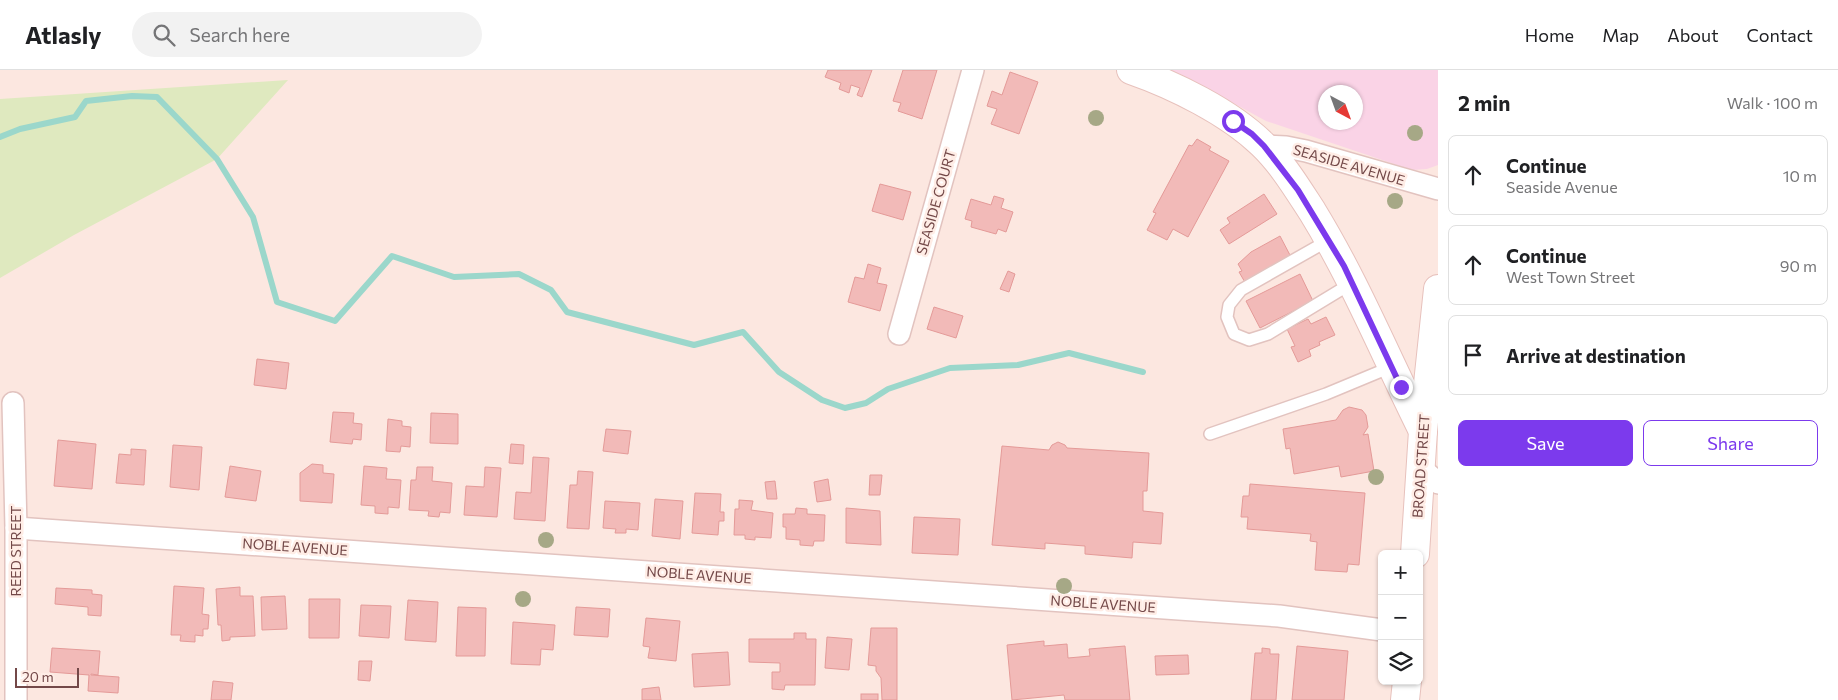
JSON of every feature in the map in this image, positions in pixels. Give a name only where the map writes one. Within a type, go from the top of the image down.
[{"type":"main road","points":[[1131,70],[1159,80],[1213,108],[1252,134],[1264,146],[1298,190],[1329,240],[1352,283],[1423,431]]},
{"type":"main road","name":"BROAD STREET","points":[[1416,550],[1429,476],[1423,431],[1438,289]]},
{"type":"main road","points":[[1405,700],[1407,685]]},
{"type":"street","name":"SEASIDE COURT","points":[[899,334],[973,70]]},
{"type":"street","name":"SEASIDE AVENUE","points":[[1264,146],[1286,147],[1306,151],[1438,189]]},
{"type":"street","name":"REED STREET","points":[[13,403],[16,528],[16,700]]},
{"type":"street","name":"NOBLE AVENUE","points":[[16,528],[1279,616],[1378,629]]},
{"type":"lane","points":[[1329,240],[1241,290],[1229,305],[1228,317],[1234,334],[1249,340],[1268,334],[1352,283]]},
{"type":"lane","points":[[1210,434],[1326,394],[1391,367]]},
{"type":"shaded area","points":[[1169,70],[1438,70],[1438,165],[1427,169],[1412,170],[1266,121],[1180,74]]},
{"type":"green space","points":[[288,80],[217,159],[74,235],[0,278],[0,99]]},
{"type":"building","points":[[828,70],[872,70],[862,97],[857,95],[860,88],[851,85],[849,93],[839,89],[841,83],[825,77]]},
{"type":"building","points":[[903,70],[937,70],[922,119],[898,111],[901,103],[893,101]]},
{"type":"building","points":[[1010,72],[1038,82],[1019,134],[991,124],[997,109],[987,106],[992,91],[1002,95]]},
{"type":"building","points":[[1197,139],[1211,147],[1209,150],[1229,161],[1188,237],[1173,229],[1167,240],[1147,230],[1156,213],[1153,212],[1189,145],[1192,146]]},
{"type":"building","points":[[880,184],[911,192],[903,220],[872,211]]},
{"type":"building","points":[[1264,194],[1277,214],[1229,244],[1220,230],[1230,223],[1227,218]]},
{"type":"building","points":[[994,196],[1004,199],[1001,208],[1013,212],[1006,232],[998,229],[996,234],[971,227],[972,221],[965,219],[971,199],[991,205]]},
{"type":"building","points":[[1280,236],[1291,257],[1246,284],[1239,272],[1242,271],[1238,264],[1251,252]]},
{"type":"building","points":[[868,264],[881,268],[877,283],[887,285],[880,311],[848,302],[855,277],[864,279]]},
{"type":"building","points":[[1008,271],[1015,274],[1009,292],[1000,289]]},
{"type":"building","points":[[1300,274],[1313,301],[1260,328],[1246,301]]},
{"type":"building","points":[[934,307],[963,316],[956,338],[927,329]]},
{"type":"building","points":[[1326,317],[1335,335],[1319,342],[1320,345],[1309,350],[1311,356],[1298,362],[1291,347],[1295,346],[1287,329],[1308,319],[1311,324]]},
{"type":"building","points":[[257,359],[289,363],[286,389],[254,385]]},
{"type":"building","points":[[1349,407],[1362,410],[1366,415],[1368,427],[1363,435],[1368,434],[1374,471],[1341,477],[1339,466],[1294,474],[1290,448],[1286,449],[1283,429],[1336,420],[1343,410]]},
{"type":"building","points":[[333,412],[354,413],[353,423],[362,424],[361,440],[353,439],[352,444],[330,442]]},
{"type":"building","points":[[431,413],[458,414],[458,444],[430,443]]},
{"type":"building","points":[[388,419],[402,421],[402,426],[411,427],[410,447],[401,446],[400,452],[386,451]]},
{"type":"building","points":[[606,429],[631,431],[628,454],[603,451]]},
{"type":"building","points":[[58,440],[96,444],[92,489],[54,486]]},
{"type":"building","points":[[1058,442],[1067,448],[1149,453],[1147,491],[1143,491],[1143,511],[1163,513],[1161,544],[1133,542],[1132,558],[1085,554],[1085,546],[1045,543],[1045,549],[992,545],[1002,446],[1049,450],[1052,445]]},
{"type":"building","points":[[511,444],[524,445],[523,464],[509,463]]},
{"type":"building","points":[[173,445],[202,447],[199,490],[170,487]]},
{"type":"building","points":[[131,449],[146,450],[144,485],[116,483],[119,454],[131,455]]},
{"type":"building","points":[[533,457],[549,458],[545,521],[514,519],[516,492],[531,493]]},
{"type":"building","points":[[312,464],[323,465],[323,473],[334,474],[332,503],[300,501],[300,473]]},
{"type":"building","points":[[230,466],[261,471],[256,501],[225,497]]},
{"type":"building","points":[[364,466],[387,468],[386,479],[401,480],[399,508],[388,507],[388,514],[375,513],[375,506],[361,505]]},
{"type":"building","points":[[417,467],[433,467],[432,481],[452,483],[450,513],[440,512],[439,517],[428,516],[429,511],[409,510],[411,480],[416,480]]},
{"type":"building","points":[[485,467],[501,468],[497,517],[464,515],[466,486],[484,487]]},
{"type":"building","points":[[578,471],[593,472],[589,529],[567,528],[570,485],[577,485]]},
{"type":"building","points":[[870,475],[882,475],[880,495],[869,495]]},
{"type":"building","points":[[828,479],[831,500],[817,502],[814,482]]},
{"type":"building","points":[[775,481],[777,499],[767,499],[765,482]]},
{"type":"building","points":[[1250,484],[1365,493],[1359,565],[1348,564],[1347,572],[1315,570],[1317,542],[1310,541],[1311,534],[1247,529],[1248,517],[1241,517],[1243,496],[1249,496]]},
{"type":"building","points":[[695,493],[721,494],[720,512],[724,512],[724,521],[719,521],[718,535],[692,533]]},
{"type":"building","points":[[655,499],[683,501],[680,539],[652,536]]},
{"type":"building","points":[[739,500],[753,501],[751,510],[773,513],[771,538],[755,537],[755,540],[745,539],[745,535],[734,535],[735,509],[739,509]]},
{"type":"building","points":[[605,501],[640,503],[638,530],[626,529],[626,533],[615,533],[616,529],[603,528]]},
{"type":"building","points":[[796,508],[807,509],[807,514],[825,515],[824,541],[814,541],[813,546],[800,545],[800,540],[786,539],[786,527],[783,527],[783,514],[795,514]]},
{"type":"building","points":[[846,508],[880,511],[881,545],[846,543]]},
{"type":"building","points":[[914,517],[960,519],[958,555],[912,553]]},
{"type":"building","points":[[174,586],[204,588],[202,614],[209,615],[208,629],[203,629],[203,636],[195,635],[195,642],[180,641],[181,635],[171,635]]},
{"type":"building","points":[[240,587],[240,596],[253,596],[255,636],[230,637],[230,640],[222,641],[221,625],[218,625],[216,589]]},
{"type":"building","points":[[56,588],[92,590],[92,594],[102,595],[101,616],[88,615],[88,607],[55,604]]},
{"type":"building","points":[[285,596],[287,629],[262,630],[261,597]]},
{"type":"building","points":[[309,599],[340,599],[339,638],[309,638]]},
{"type":"building","points":[[408,600],[438,602],[436,642],[405,640]]},
{"type":"building","points":[[361,605],[391,606],[389,638],[359,636]]},
{"type":"building","points":[[458,607],[486,608],[485,656],[456,656]]},
{"type":"building","points":[[576,607],[610,609],[608,637],[574,635]]},
{"type":"building","points":[[646,618],[680,621],[676,661],[648,658],[650,647],[643,646]]},
{"type":"building","points":[[513,622],[555,625],[553,650],[541,649],[540,665],[511,664]]},
{"type":"building","points":[[871,628],[897,628],[897,700],[882,700],[881,678],[876,671],[876,666],[868,665]]},
{"type":"building","points":[[794,633],[806,633],[806,639],[816,639],[815,685],[785,685],[784,690],[772,689],[772,672],[780,672],[780,663],[749,662],[749,639],[794,639]]},
{"type":"building","points":[[827,637],[852,639],[849,670],[825,668]]},
{"type":"building","points":[[1044,641],[1044,646],[1067,644],[1068,658],[1090,656],[1089,649],[1125,646],[1130,700],[1065,700],[1064,695],[1012,700],[1007,645]]},
{"type":"building","points":[[1297,646],[1348,651],[1344,700],[1292,700]]},
{"type":"building","points":[[52,648],[100,651],[98,675],[91,675],[119,677],[118,693],[88,691],[89,675],[50,672]]},
{"type":"building","points":[[1262,648],[1270,649],[1270,654],[1279,654],[1276,700],[1251,700],[1255,653],[1262,653]]},
{"type":"building","points":[[728,652],[730,685],[694,687],[692,654]]},
{"type":"building","points":[[1188,655],[1189,674],[1156,675],[1155,656]]},
{"type":"building","points":[[359,661],[372,661],[370,681],[358,680]]},
{"type":"building","points":[[213,681],[233,683],[231,700],[211,700]]},
{"type":"building","points":[[659,687],[661,700],[642,700],[642,689]]},
{"type":"building","points":[[861,694],[878,694],[878,700],[861,700]]},
{"type":"waterway","points":[[0,137],[20,129],[75,117],[86,101],[132,96],[157,97],[217,159],[253,217],[277,302],[335,321],[392,256],[454,277],[519,274],[551,290],[567,312],[694,345],[743,332],[779,372],[822,400],[845,408],[866,403],[888,389],[950,368],[1018,365],[1069,353],[1143,372]]},
{"type":"route","points":[[1233,121],[1252,134],[1264,146],[1298,190],[1344,266],[1401,387]]}]
